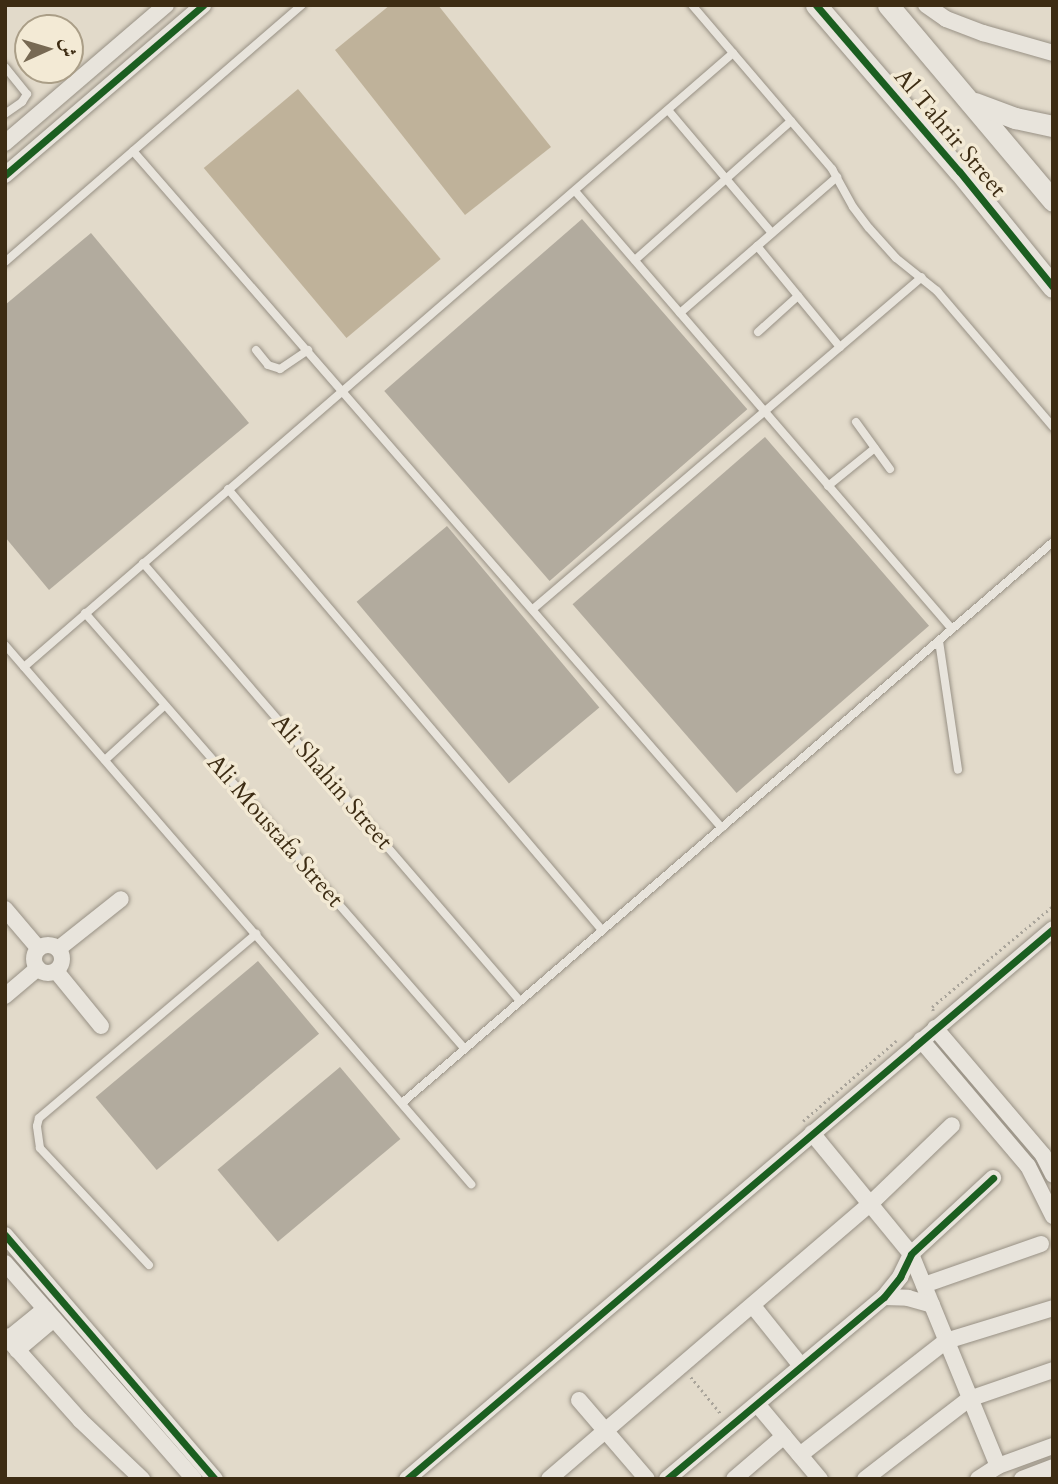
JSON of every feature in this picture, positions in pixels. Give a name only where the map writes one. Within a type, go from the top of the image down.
[{"type":"street","points":[[5,143],[166,5]]},
{"type":"street","points":[[5,175],[203,5]]},
{"type":"street","name":"Al Tahrir Street","points":[[816,5],[959,171],[1053,287]]},
{"type":"street","name":"Al Tahrir Street","points":[[888,5],[1053,201]]},
{"type":"street","points":[[926,5],[946,19],[983,33],[1053,53]]},
{"type":"street","points":[[971,101],[1015,118],[1053,126]]},
{"type":"street","points":[[58,949],[121,899]]},
{"type":"street","points":[[5,909],[38,949]]},
{"type":"street","points":[[407,1479],[1053,929]]},
{"type":"street","points":[[38,949],[50,946],[58,949]]},
{"type":"street","points":[[38,949],[34,958],[38,968],[44,972],[56,971],[62,963],[58,949]]},
{"type":"street","points":[[5,996],[38,968]]},
{"type":"street","points":[[56,971],[102,1026]]},
{"type":"street","points":[[935,1028],[1048,1152],[1053,1175]]},
{"type":"street","points":[[921,1040],[1028,1166],[1053,1216]]},
{"type":"street","points":[[549,1479],[869,1205],[951,1125]]},
{"type":"street","points":[[813,1133],[911,1254],[969,1399],[991,1472]]},
{"type":"street","points":[[1028,1166],[1048,1152]]},
{"type":"street","points":[[667,1479],[884,1297],[901,1277],[911,1254],[993,1178]]},
{"type":"street","points":[[5,1235],[215,1479]]},
{"type":"street","points":[[923,1285],[1041,1244]]},
{"type":"street","points":[[5,1263],[194,1479]]},
{"type":"street","points":[[884,1297],[908,1298],[932,1305]]},
{"type":"street","points":[[753,1306],[801,1366]]},
{"type":"street","points":[[800,1454],[946,1341],[1053,1308]]},
{"type":"street","points":[[50,1314],[10,1342],[80,1420],[142,1479]]},
{"type":"street","points":[[865,1479],[969,1399],[1053,1370]]},
{"type":"street","points":[[579,1400],[647,1479]]},
{"type":"street","points":[[757,1404],[820,1479]]},
{"type":"street","points":[[734,1479],[784,1436]]},
{"type":"street","points":[[991,1472],[1053,1446]]},
{"type":"street","points":[[1022,1479],[1053,1467]]},
{"type":"street","points":[[991,1472],[1014,1479]]},
{"type":"lane","points":[[5,262],[302,5]]},
{"type":"lane","points":[[692,5],[837,177],[853,207],[869,228],[896,258],[922,277],[1053,427]]},
{"type":"lane","points":[[24,667],[733,53]]},
{"type":"lane","points":[[5,67],[26,94],[22,102],[5,114]]},
{"type":"lane","points":[[668,110],[772,233]]},
{"type":"lane","points":[[635,260],[791,121]]},
{"type":"lane","points":[[132,151],[308,349],[722,828]]},
{"type":"lane","points":[[680,313],[837,177]]},
{"type":"lane","points":[[575,191],[952,629]]},
{"type":"lane","points":[[757,246],[840,347]]},
{"type":"lane","points":[[533,608],[922,277]]},
{"type":"lane","points":[[758,332],[798,296]]},
{"type":"lane","points":[[256,350],[268,365],[280,369],[287,367],[308,349]]},
{"type":"lane","points":[[856,422],[890,469]]},
{"type":"lane","points":[[828,486],[875,448]]},
{"type":"lane","points":[[228,489],[602,930]]},
{"type":"lane","points":[[402,1103],[1053,542]]},
{"type":"lane","name":"Ali Shahin Street","points":[[143,563],[520,1001]]},
{"type":"lane","name":"Ali Moustafa Street","points":[[85,613],[465,1049]]},
{"type":"lane","points":[[939,641],[958,770]]},
{"type":"lane","points":[[5,645],[471,1184]]},
{"type":"lane","points":[[105,760],[165,705]]},
{"type":"lane","points":[[149,1265],[40,1148],[37,1126],[39,1118],[256,934]]},
{"type":"path","points":[[682,1366],[731,1425]]},
{"type":"shaded area","points":[[390,5],[438,5],[551,147],[465,215],[335,50]]},
{"type":"shaded area","points":[[298,89],[441,259],[346,338],[204,168]]},
{"type":"building","points":[[582,219],[747,409],[550,581],[384,391]]},
{"type":"building","points":[[91,233],[249,423],[49,590],[5,537],[5,305]]},
{"type":"building","points":[[765,437],[929,626],[737,793],[573,604]]},
{"type":"building","points":[[447,526],[599,708],[509,783],[357,602]]},
{"type":"building","points":[[258,961],[319,1034],[157,1170],[96,1097]]},
{"type":"building","points":[[340,1067],[400,1139],[278,1242],[217,1170]]},
{"type":"cycle path","points":[[5,175],[203,5]]},
{"type":"cycle path","points":[[816,5],[959,171],[1053,287]]},
{"type":"cycle path","points":[[407,1479],[1053,929]]},
{"type":"cycle path","points":[[667,1479],[884,1297],[900,1277],[911,1254],[993,1178]]},
{"type":"cycle path","points":[[5,1235],[215,1479]]}]
